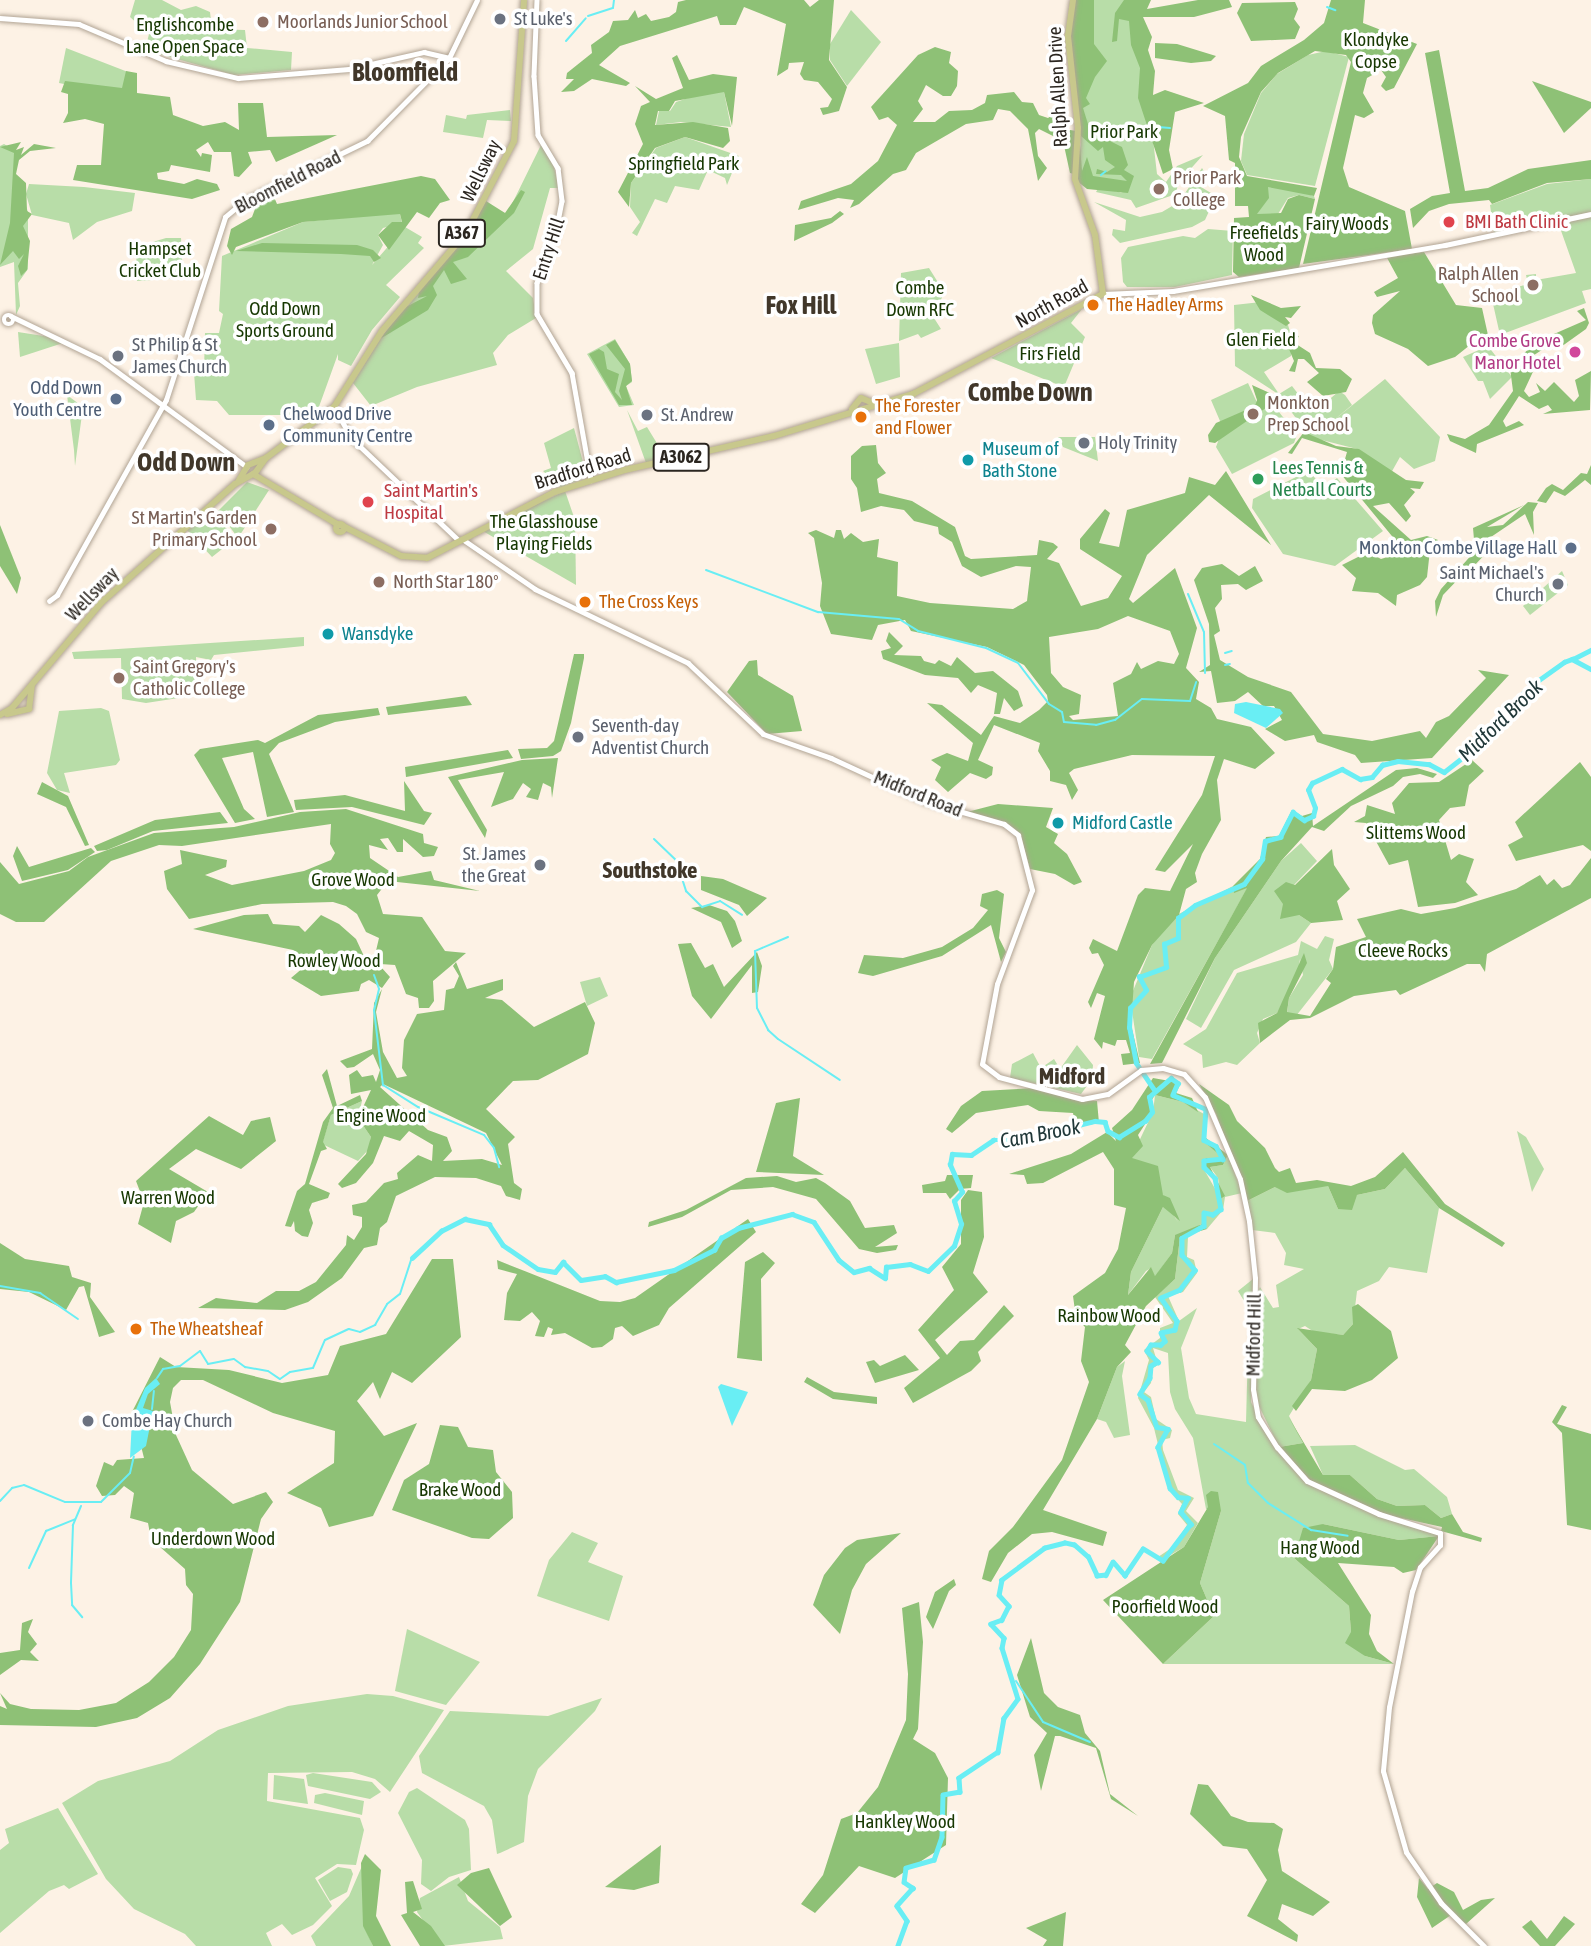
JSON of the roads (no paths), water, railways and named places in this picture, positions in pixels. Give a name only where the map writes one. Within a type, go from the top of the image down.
[{"type":"main road","name":"Ralph Allen Drive","points":[[1073,0],[1068,36],[1079,128],[1076,179],[1095,235],[1103,294]]},
{"type":"main road","name":"Wellsway","points":[[332,406],[391,318],[466,233],[507,159],[514,135],[516,78],[524,4]]},
{"type":"main road","name":"North Road","points":[[914,394],[1103,294]]},
{"type":"main road","name":"Wellsway","points":[[37,678],[97,608],[252,469],[317,419],[345,393],[391,318]]},
{"type":"main road","points":[[338,416],[345,393]]},
{"type":"main road","name":"Bradford Road","points":[[462,541],[522,506],[591,481],[774,436],[863,404],[914,394]]},
{"type":"main road","name":"Midford Road","points":[[332,406],[357,445],[462,541],[535,589],[688,663],[762,734],[831,758],[924,801],[1012,829],[1031,873],[1032,890],[998,984],[982,1064],[999,1077],[1082,1100],[1108,1094],[1144,1069]]},
{"type":"main road","name":"A3062","points":[[252,469],[266,482],[340,527],[413,559],[436,555],[462,541]]},
{"type":"main road","name":"A367","points":[[29,698],[37,678]]},
{"type":"main road","name":"A367","points":[[1,715],[37,678]]},
{"type":"main road","points":[[29,698],[29,709],[20,712],[17,700],[29,698]]},
{"type":"main road","name":"A367","points":[[1,715],[20,712]]},
{"type":"main road","name":"Midford Hill","points":[[1144,1069],[1172,1070],[1194,1083],[1212,1110],[1240,1179],[1255,1278],[1254,1399],[1267,1434],[1307,1481],[1392,1519],[1434,1529],[1440,1534],[1440,1545],[1420,1567],[1412,1591],[1389,1707],[1383,1771],[1406,1852],[1441,1903],[1485,1946]]},
{"type":"street","name":"Bloomfield Road","points":[[49,601],[57,595],[164,404],[228,212],[245,200],[360,146],[449,58],[477,0]]},
{"type":"street","name":"Entry Hill","points":[[537,0],[534,76],[538,135],[558,169],[562,201],[556,233],[537,283],[537,314],[572,373],[591,481]]},
{"type":"street","points":[[0,18],[79,24],[166,61],[238,78],[349,69],[424,52],[449,58]]},
{"type":"street","name":"North Road","points":[[1103,294],[1167,292],[1481,238],[1591,214]]},
{"type":"street","points":[[0,311],[100,359],[252,469]]},
{"type":"water","points":[[1246,702],[1280,709],[1283,713],[1266,728],[1234,713],[1235,704]]},
{"type":"water","points":[[156,1378],[160,1384],[148,1394],[143,1408],[153,1411],[146,1446],[130,1458],[132,1419],[145,1388]]},
{"type":"water","points":[[721,1384],[748,1392],[732,1426],[718,1387]]},
{"type":"waterway","points":[[588,16],[613,8],[614,0]]},
{"type":"waterway","points":[[1327,7],[1335,10]]},
{"type":"waterway","points":[[566,41],[586,18]]},
{"type":"waterway","points":[[1158,127],[1170,128]]},
{"type":"waterway","points":[[1101,175],[1106,171]]},
{"type":"waterway","points":[[706,570],[818,612],[899,619],[918,631],[986,648],[1018,663],[1049,704],[1062,712],[1064,722],[1096,725],[1115,720],[1142,699],[1190,701],[1196,682]]},
{"type":"waterway","points":[[1188,594],[1204,632],[1205,673]]},
{"type":"waterway","name":"Midford Brook","points":[[1573,659],[1591,650]]},
{"type":"waterway","points":[[1225,653],[1232,651]]},
{"type":"waterway","name":"Midford Brook","points":[[1154,1090],[1136,1063],[1129,1028],[1130,1008],[1146,990],[1139,977],[1166,967],[1164,944],[1178,938],[1178,918],[1195,905],[1244,884],[1262,859],[1265,841],[1280,837],[1293,812],[1304,820],[1313,816],[1315,808],[1308,790],[1312,783],[1342,769],[1360,779],[1372,777],[1382,765],[1398,761],[1429,764],[1444,772],[1468,753],[1529,687],[1564,662],[1572,659],[1591,669]]},
{"type":"waterway","points":[[1225,665],[1230,664]]},
{"type":"waterway","points":[[654,839],[676,860],[686,891],[702,907],[720,901],[742,915]]},
{"type":"waterway","points":[[788,937],[755,951],[757,1008],[768,1030],[778,1039],[840,1080]]},
{"type":"waterway","points":[[374,975],[379,989],[374,1010],[383,1085],[418,1107],[484,1135],[494,1148],[499,1167]]},
{"type":"waterway","points":[[412,1258],[441,1231],[465,1219],[489,1224],[503,1245],[538,1269],[555,1272],[563,1262],[581,1280],[605,1276],[616,1282],[674,1270],[714,1250],[721,1238],[738,1228],[792,1214],[814,1222],[839,1260],[854,1272],[869,1268],[885,1278],[886,1267],[910,1264],[928,1271],[954,1246],[961,1224],[954,1201],[962,1192],[950,1165],[952,1154],[971,1155],[993,1140],[1018,1140],[1095,1121],[1105,1122],[1108,1131],[1119,1137],[1145,1121],[1152,1112],[1149,1097],[1171,1078],[1178,1083],[1173,1095],[1206,1109],[1204,1140],[1216,1146],[1223,1159],[1204,1161],[1204,1167],[1215,1178],[1221,1209],[1213,1215],[1204,1213],[1204,1226],[1182,1238],[1182,1255],[1195,1270],[1180,1290],[1161,1298],[1177,1321],[1175,1330],[1161,1333],[1165,1341],[1161,1345],[1151,1345],[1147,1351],[1158,1362],[1151,1366],[1150,1378],[1140,1394],[1148,1400],[1157,1427],[1168,1429],[1158,1447],[1170,1488],[1178,1497],[1188,1498],[1181,1512],[1191,1524],[1163,1561],[1143,1549],[1125,1576],[1113,1562],[1106,1575],[1097,1576],[1088,1557],[1074,1545],[1065,1543],[1045,1548],[1002,1580],[999,1595],[1009,1606],[1002,1620],[991,1624],[1004,1638],[1002,1648],[1018,1699],[1004,1718],[998,1752],[959,1778],[960,1792],[943,1795],[942,1837],[934,1860],[906,1868],[904,1882],[913,1888],[897,1906],[907,1921],[898,1946]]},
{"type":"waterway","name":"Cam Brook","points":[[157,1378],[163,1369],[180,1366],[200,1351],[208,1364],[234,1359],[245,1367],[268,1371],[280,1379],[290,1372],[313,1368],[325,1340],[349,1329],[360,1332],[375,1325],[387,1304],[400,1294],[412,1258]]},
{"type":"waterway","points":[[0,1286],[40,1293],[78,1319]]},
{"type":"waterway","name":"Cam Brook","points":[[152,1409],[154,1391]]},
{"type":"waterway","points":[[1214,1444],[1245,1465],[1248,1483],[1268,1503],[1311,1530],[1348,1536]]},
{"type":"waterway","name":"Cam Brook","points":[[0,1501],[12,1488],[24,1485],[65,1502],[101,1502],[130,1473],[134,1456]]},
{"type":"waterway","points":[[81,1506],[73,1525],[71,1583],[72,1605],[82,1617]]},
{"type":"waterway","points":[[29,1568],[46,1531],[75,1519]]},
{"type":"waterway","points":[[1016,1681],[1043,1722],[1090,1742]]},
{"type":"place","name":"St Luke's","points":[[500,19]]},
{"type":"place","name":"Moorlands Junior School","points":[[263,22]]},
{"type":"place","name":"Prior Park College","points":[[1159,189]]},
{"type":"place","name":"BMI Bath Clinic","points":[[1449,222]]},
{"type":"place","name":"Ralph Allen School","points":[[1533,285]]},
{"type":"place","name":"The Hadley Arms","points":[[1093,305]]},
{"type":"place","name":"Combe Grove Manor Hotel","points":[[1575,352]]},
{"type":"place","name":"St Philip & St James Church","points":[[118,356]]},
{"type":"place","name":"Odd Down Youth Centre","points":[[116,399]]},
{"type":"place","name":"Monkton Prep School","points":[[1253,414]]},
{"type":"place","name":"St. Andrew","points":[[647,415]]},
{"type":"place","name":"The Forester and Flower","points":[[861,417]]},
{"type":"place","name":"Chelwood Drive Community Centre","points":[[269,425]]},
{"type":"place","name":"Holy Trinity","points":[[1084,443]]},
{"type":"place","name":"Museum of Bath Stone","points":[[968,460]]},
{"type":"place","name":"Lees Tennis & Netball Courts","points":[[1258,479]]},
{"type":"place","name":"Saint Martin's Hospital","points":[[368,502]]},
{"type":"place","name":"St Martin's Garden Primary School","points":[[271,529]]},
{"type":"place","name":"Monkton Combe Village Hall","points":[[1571,548]]},
{"type":"place","name":"North Star 180°","points":[[379,582]]},
{"type":"place","name":"Saint Michael's Church","points":[[1558,584]]},
{"type":"place","name":"The Cross Keys","points":[[585,602]]},
{"type":"place","name":"Wansdyke","points":[[328,634]]},
{"type":"place","name":"Saint Gregory's Catholic College","points":[[119,678]]},
{"type":"place","name":"Seventh-day Adventist Church","points":[[578,737]]},
{"type":"place","name":"Midford Castle","points":[[1058,823]]},
{"type":"place","name":"St. James the Great","points":[[540,865]]},
{"type":"place","name":"The Wheatsheaf","points":[[136,1329]]},
{"type":"place","name":"Combe Hay Church","points":[[88,1421]]},
{"type":"district","name":"Bloomfield","points":[[405,73]]},
{"type":"district","name":"Fox Hill","points":[[801,306]]},
{"type":"district","name":"Combe Down","points":[[1030,393]]},
{"type":"district","name":"Odd Down","points":[[186,463]]},
{"type":"district","name":"Southstoke","points":[[650,870]]},
{"type":"district","name":"Midford","points":[[1072,1076]]},
{"type":"park label","name":"Englishcombe Lane Open Space","points":[[185,36]]},
{"type":"park label","name":"Klondyke Copse","points":[[1376,51]]},
{"type":"park label","name":"Prior Park","points":[[1124,132]]},
{"type":"park label","name":"Springfield Park","points":[[684,164]]},
{"type":"park label","name":"Fairy Woods","points":[[1347,224]]},
{"type":"park label","name":"Freefields Wood","points":[[1264,244]]},
{"type":"park label","name":"Hampset Cricket Club","points":[[160,260]]},
{"type":"park label","name":"Combe Down RFC","points":[[920,299]]},
{"type":"park label","name":"Odd Down Sports Ground","points":[[285,320]]},
{"type":"park label","name":"Glen Field","points":[[1261,340]]},
{"type":"park label","name":"Firs Field","points":[[1050,354]]},
{"type":"park label","name":"The Glasshouse Playing Fields","points":[[544,533]]},
{"type":"park label","name":"Slittems Wood","points":[[1416,833]]},
{"type":"park label","name":"Grove Wood","points":[[353,880]]},
{"type":"park label","name":"Cleeve Rocks","points":[[1403,951]]},
{"type":"park label","name":"Rowley Wood","points":[[334,961]]},
{"type":"park label","name":"Engine Wood","points":[[381,1116]]},
{"type":"park label","name":"Warren Wood","points":[[168,1198]]},
{"type":"park label","name":"Rainbow Wood","points":[[1109,1316]]},
{"type":"park label","name":"Brake Wood","points":[[460,1490]]},
{"type":"park label","name":"Underdown Wood","points":[[213,1539]]},
{"type":"park label","name":"Hang Wood","points":[[1320,1548]]},
{"type":"park label","name":"Poorfield Wood","points":[[1165,1607]]},
{"type":"park label","name":"Hankley Wood","points":[[905,1822]]}]
